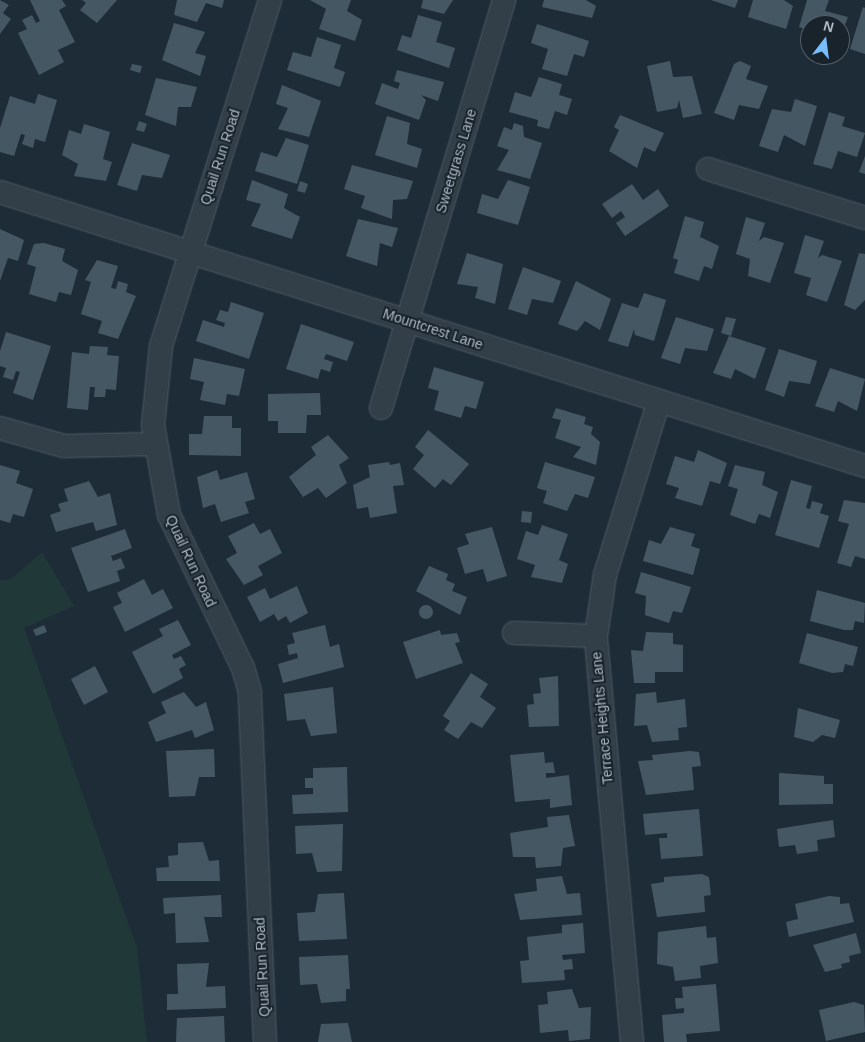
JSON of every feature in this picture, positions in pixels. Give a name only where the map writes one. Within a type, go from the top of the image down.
[{"type":"street","name":"Quail Run Road","points":[[265,1042],[250,692],[244,668],[169,515],[154,444],[155,384],[162,346],[270,0]]},
{"type":"street","name":"Sweetgrass Lane","points":[[381,408],[504,0]]},
{"type":"street","points":[[708,169],[865,218]]},
{"type":"street","name":"Mountcrest Lane","points":[[0,192],[865,466]]},
{"type":"street","name":"Terrace Heights Lane","points":[[632,1042],[596,636],[605,575],[659,401]]},
{"type":"street","points":[[0,428],[64,446],[154,444]]},
{"type":"street","points":[[514,633],[596,636]]},
{"type":"green space","points":[[42,552],[74,606],[24,628],[137,948],[147,1042],[0,1042],[0,580],[10,580]]},
{"type":"building","points":[[0,0],[9,5],[3,13],[11,19],[0,34]]},
{"type":"building","points":[[30,0],[62,0],[66,6],[59,10],[75,42],[58,50],[64,62],[39,75],[18,33],[27,29],[22,20],[32,15],[36,23],[40,21]]},
{"type":"building","points":[[82,0],[117,0],[97,23],[80,10],[86,3]]},
{"type":"building","points":[[177,0],[224,0],[222,8],[206,3],[197,22],[174,15]]},
{"type":"building","points":[[310,0],[351,0],[347,11],[362,20],[355,41],[319,29],[326,9]]},
{"type":"building","points":[[423,0],[453,0],[444,14],[421,8]]},
{"type":"building","points":[[544,0],[586,0],[596,6],[592,18],[542,7]]},
{"type":"building","points":[[711,0],[738,0],[735,8]]},
{"type":"building","points":[[753,0],[784,0],[793,6],[786,29],[748,17]]},
{"type":"building","points":[[807,0],[829,0],[825,11],[840,15],[803,15]]},
{"type":"building","points":[[863,7],[865,8],[865,54],[850,49]]},
{"type":"building","points":[[418,15],[442,22],[436,42],[455,48],[449,68],[397,50],[402,35],[411,38]]},
{"type":"building","points":[[174,23],[205,32],[195,53],[206,56],[200,76],[162,60]]},
{"type":"building","points":[[537,24],[589,41],[584,57],[574,54],[567,76],[542,69],[548,49],[531,43]]},
{"type":"building","points":[[317,37],[341,45],[334,68],[345,72],[340,87],[287,70],[293,52],[311,57]]},
{"type":"building","points":[[670,61],[673,77],[692,76],[702,114],[683,118],[679,100],[677,108],[657,112],[647,66]]},
{"type":"building","points":[[740,61],[751,66],[746,79],[768,86],[759,109],[739,105],[734,120],[714,113],[734,64]]},
{"type":"building","points":[[132,64],[142,66],[140,73],[130,70]]},
{"type":"building","points":[[397,70],[444,82],[438,101],[421,95],[426,100],[419,120],[375,104],[382,83],[398,89],[400,83],[394,81]]},
{"type":"building","points":[[539,77],[562,84],[559,95],[572,99],[567,115],[555,111],[549,129],[537,126],[538,120],[509,112],[515,92],[531,97]]},
{"type":"building","points":[[156,78],[197,87],[191,107],[178,107],[176,126],[145,115]]},
{"type":"building","points":[[282,85],[321,101],[309,137],[278,129],[288,108],[276,104]]},
{"type":"building","points":[[38,94],[57,100],[45,142],[35,139],[33,148],[22,144],[25,135],[21,134],[14,156],[0,152],[0,128],[10,96],[35,104]]},
{"type":"building","points":[[795,99],[817,106],[805,146],[784,135],[778,152],[759,146],[772,109],[791,112]]},
{"type":"building","points":[[829,112],[845,117],[842,126],[865,133],[857,157],[838,151],[832,169],[813,164]]},
{"type":"building","points":[[620,115],[664,133],[655,152],[644,147],[637,168],[609,151],[619,130],[614,127]]},
{"type":"building","points":[[387,116],[410,123],[407,144],[422,149],[417,168],[375,155]]},
{"type":"building","points":[[139,121],[147,124],[144,132],[136,130]]},
{"type":"building","points":[[514,123],[523,126],[524,137],[542,143],[530,179],[497,170],[509,150],[497,146],[504,127],[512,130]]},
{"type":"building","points":[[84,124],[110,132],[103,159],[112,162],[106,181],[74,176],[78,164],[62,155],[69,130],[81,134]]},
{"type":"building","points":[[286,138],[309,145],[297,184],[255,171],[261,152],[277,157]]},
{"type":"building","points":[[132,143],[170,155],[162,178],[142,175],[137,191],[117,185]]},
{"type":"building","points":[[865,156],[865,174],[859,172]]},
{"type":"building","points":[[352,165],[413,181],[407,199],[393,200],[392,219],[361,208],[365,196],[344,189]]},
{"type":"building","points":[[252,180],[288,194],[284,208],[300,217],[292,239],[251,226],[261,204],[246,200]]},
{"type":"building","points":[[508,180],[530,187],[518,225],[477,213],[482,194],[498,199]]},
{"type":"building","points":[[300,181],[308,184],[305,193],[297,191]]},
{"type":"building","points":[[632,184],[643,200],[658,189],[669,206],[625,236],[616,223],[625,217],[621,211],[612,218],[602,204]]},
{"type":"building","points":[[685,216],[704,222],[700,237],[719,246],[712,269],[704,266],[699,281],[674,273],[678,260],[673,258]]},
{"type":"building","points":[[746,217],[765,223],[759,241],[764,237],[784,243],[770,283],[748,276],[750,259],[736,254]]},
{"type":"building","points":[[358,219],[398,228],[392,247],[380,243],[377,266],[346,256]]},
{"type":"building","points":[[0,229],[24,240],[18,261],[8,258],[0,281]]},
{"type":"building","points":[[805,235],[824,241],[818,258],[822,255],[842,261],[827,302],[806,295],[811,278],[794,273]]},
{"type":"building","points":[[44,243],[65,249],[62,261],[78,270],[71,295],[59,292],[56,302],[29,294],[36,267],[27,264],[34,244]]},
{"type":"building","points":[[467,253],[503,264],[495,304],[475,298],[478,287],[457,284]]},
{"type":"building","points":[[859,253],[865,254],[865,300],[855,310],[844,305]]},
{"type":"building","points":[[97,260],[118,266],[111,288],[116,289],[118,281],[128,284],[126,292],[136,296],[118,339],[98,333],[102,321],[81,314],[91,282],[85,280]]},
{"type":"building","points":[[523,267],[561,281],[553,303],[532,299],[527,315],[508,309]]},
{"type":"building","points":[[576,281],[611,299],[600,330],[585,321],[577,331],[558,324]]},
{"type":"building","points":[[644,293],[666,300],[654,341],[635,335],[634,329],[628,347],[608,341],[622,303],[638,308]]},
{"type":"building","points":[[231,302],[264,313],[249,359],[196,341],[203,320],[224,327],[225,323],[216,320],[220,310],[228,312]]},
{"type":"building","points":[[676,317],[714,329],[707,351],[685,348],[680,364],[661,358]]},
{"type":"building","points":[[726,317],[736,319],[731,336],[721,333]]},
{"type":"building","points":[[301,324],[354,342],[347,361],[326,354],[324,359],[333,362],[330,372],[321,369],[318,379],[286,369]]},
{"type":"building","points":[[6,332],[51,346],[33,400],[13,393],[20,372],[16,371],[13,380],[3,377],[6,368],[0,366],[0,351]]},
{"type":"building","points":[[729,336],[766,348],[755,379],[735,369],[731,379],[713,373]]},
{"type":"building","points":[[90,346],[108,347],[107,355],[119,356],[116,390],[106,389],[105,397],[94,397],[95,387],[90,387],[88,410],[67,408],[72,352],[89,354]]},
{"type":"building","points":[[779,349],[817,361],[810,384],[789,381],[784,397],[765,390]]},
{"type":"building","points":[[194,358],[245,369],[239,396],[227,394],[225,405],[200,400],[204,382],[190,379]]},
{"type":"building","points":[[434,367],[484,382],[476,409],[465,406],[461,418],[434,410],[439,391],[428,388]]},
{"type":"building","points":[[830,368],[865,379],[857,411],[838,401],[834,412],[815,406]]},
{"type":"building","points":[[320,393],[321,415],[307,415],[306,433],[278,433],[278,421],[268,421],[268,394]]},
{"type":"building","points":[[556,408],[586,417],[584,424],[593,427],[591,434],[600,442],[596,465],[573,457],[581,447],[555,438],[561,420],[552,418]]},
{"type":"building","points":[[204,416],[232,416],[232,428],[241,428],[241,456],[189,455],[189,434],[202,434]]},
{"type":"building","points":[[428,430],[469,464],[451,485],[443,479],[435,488],[413,469],[424,455],[415,447]]},
{"type":"building","points":[[328,435],[349,458],[339,465],[347,483],[326,498],[318,488],[303,497],[289,477],[316,455],[311,447]]},
{"type":"building","points":[[698,450],[727,463],[720,484],[710,481],[702,506],[675,498],[679,488],[666,484],[675,456],[694,462]]},
{"type":"building","points":[[389,462],[390,465],[400,463],[404,485],[393,486],[397,513],[370,518],[368,507],[357,509],[353,485],[370,477],[368,465]]},
{"type":"building","points":[[545,462],[595,477],[588,498],[575,494],[567,511],[543,503],[547,491],[537,488]]},
{"type":"building","points":[[0,465],[20,471],[16,483],[33,489],[24,517],[13,514],[10,523],[0,520]]},
{"type":"building","points":[[735,465],[765,472],[762,485],[778,492],[770,518],[759,514],[755,524],[730,515],[738,489],[728,486]]},
{"type":"building","points":[[217,470],[220,480],[247,472],[255,499],[245,502],[249,513],[221,522],[215,504],[203,508],[197,477]]},
{"type":"building","points":[[791,480],[812,486],[806,508],[810,509],[812,501],[823,504],[820,513],[829,516],[819,548],[775,535]]},
{"type":"building","points":[[89,481],[98,497],[110,493],[117,525],[96,531],[93,522],[56,532],[50,515],[61,511],[58,504],[68,501],[64,489]]},
{"type":"building","points":[[844,500],[865,503],[865,559],[855,556],[851,567],[837,563],[849,524],[838,521]]},
{"type":"building","points":[[522,511],[532,512],[531,523],[521,522]]},
{"type":"building","points":[[254,523],[260,534],[270,529],[282,553],[258,566],[263,575],[244,585],[226,559],[237,553],[228,536]]},
{"type":"building","points":[[542,525],[568,534],[559,560],[568,564],[562,583],[531,577],[535,565],[517,559],[526,531],[538,535]]},
{"type":"building","points":[[492,527],[507,576],[487,582],[483,569],[465,574],[457,548],[469,544],[465,534]]},
{"type":"building","points":[[670,527],[695,534],[691,546],[700,549],[693,575],[643,561],[649,540],[661,544]]},
{"type":"building","points":[[125,529],[132,548],[111,556],[113,561],[121,558],[125,568],[117,571],[120,581],[88,592],[71,548]]},
{"type":"building","points":[[429,566],[448,574],[446,580],[455,584],[452,591],[467,597],[460,615],[416,591]]},
{"type":"building","points":[[641,572],[691,587],[682,613],[673,611],[669,623],[645,615],[646,596],[635,593]]},
{"type":"building","points":[[144,579],[152,595],[163,589],[173,608],[125,632],[113,607],[122,603],[117,593]]},
{"type":"building","points":[[297,586],[308,613],[290,623],[286,616],[278,621],[274,614],[260,622],[247,597],[265,588],[270,599]]},
{"type":"building","points":[[817,590],[865,603],[864,623],[855,621],[853,630],[844,630],[810,621]]},
{"type":"building","points":[[423,605],[429,605],[433,612],[429,619],[423,619],[419,615],[419,609]]},
{"type":"building","points":[[178,620],[191,645],[172,655],[174,659],[181,656],[186,665],[179,669],[183,678],[153,694],[132,652],[163,636],[159,629]]},
{"type":"building","points":[[44,625],[47,632],[36,636],[33,630]]},
{"type":"building","points":[[325,625],[330,647],[339,644],[344,667],[283,683],[278,664],[298,658],[297,653],[289,655],[287,645],[295,643],[292,633]]},
{"type":"building","points":[[440,630],[441,635],[457,633],[460,642],[455,643],[463,663],[416,679],[403,642]]},
{"type":"building","points":[[646,632],[673,633],[673,644],[683,645],[683,672],[655,672],[655,683],[634,683],[631,650],[643,651]]},
{"type":"building","points":[[807,633],[858,647],[853,666],[845,664],[843,672],[832,673],[799,663]]},
{"type":"building","points":[[95,666],[108,692],[84,705],[71,679]]},
{"type":"building","points":[[471,673],[488,684],[480,697],[496,708],[482,728],[471,722],[458,739],[444,730],[450,721],[443,716]]},
{"type":"building","points":[[558,676],[559,726],[529,727],[527,705],[534,704],[533,694],[541,693],[539,678]]},
{"type":"building","points":[[333,687],[337,733],[311,736],[305,719],[287,721],[284,694]]},
{"type":"building","points":[[184,692],[196,707],[206,702],[214,730],[195,738],[192,730],[156,742],[148,722],[166,713],[161,702]]},
{"type":"building","points":[[656,692],[657,703],[685,699],[687,727],[678,728],[679,740],[652,742],[647,725],[634,726],[636,694]]},
{"type":"building","points":[[798,708],[840,720],[835,738],[822,735],[813,742],[794,737]]},
{"type":"building","points":[[214,749],[215,777],[199,777],[195,796],[169,797],[166,751]]},
{"type":"building","points":[[690,751],[699,752],[701,766],[692,767],[694,790],[646,795],[638,761],[653,760],[652,755]]},
{"type":"building","points":[[544,752],[545,763],[553,762],[555,773],[546,773],[546,778],[569,775],[572,805],[550,808],[550,799],[515,802],[510,755]]},
{"type":"building","points":[[347,767],[348,812],[293,814],[292,795],[313,794],[313,788],[305,788],[305,778],[313,778],[313,768]]},
{"type":"building","points":[[779,773],[824,776],[824,784],[833,784],[833,804],[779,805]]},
{"type":"building","points":[[699,809],[703,856],[661,859],[659,838],[667,838],[667,833],[645,835],[643,814]]},
{"type":"building","points":[[569,815],[575,846],[563,848],[561,866],[536,868],[535,857],[513,857],[510,833],[548,827],[547,817]]},
{"type":"building","points":[[833,820],[835,837],[817,840],[818,851],[797,854],[795,845],[779,847],[777,829]]},
{"type":"building","points":[[343,824],[342,871],[317,872],[312,853],[296,854],[295,826]]},
{"type":"building","points":[[203,842],[209,861],[219,860],[220,881],[157,881],[156,868],[169,867],[168,856],[178,855],[178,843]]},
{"type":"building","points":[[702,874],[709,877],[711,895],[704,896],[705,912],[657,917],[651,884],[664,882],[664,877]]},
{"type":"building","points":[[562,876],[567,894],[580,893],[582,915],[520,920],[514,894],[537,891],[536,879]]},
{"type":"building","points":[[344,893],[347,939],[299,941],[297,913],[315,912],[318,894]]},
{"type":"building","points":[[221,895],[222,917],[204,917],[209,942],[176,943],[175,913],[164,914],[163,898]]},
{"type":"building","points":[[829,896],[840,897],[840,904],[849,903],[854,922],[789,937],[786,922],[798,919],[795,904]]},
{"type":"building","points":[[583,923],[585,953],[562,955],[563,960],[572,959],[573,969],[564,970],[565,980],[522,983],[520,961],[529,960],[527,937],[562,933],[562,925]]},
{"type":"building","points":[[706,926],[707,938],[716,937],[718,963],[700,966],[701,978],[675,981],[673,967],[657,964],[658,932]]},
{"type":"building","points":[[856,933],[861,953],[849,956],[850,962],[841,964],[842,968],[825,972],[813,945]]},
{"type":"building","points":[[348,955],[350,989],[346,989],[346,1001],[321,1003],[317,984],[300,985],[299,957]]},
{"type":"building","points":[[209,963],[206,987],[225,986],[226,1008],[167,1010],[167,994],[178,994],[177,964]]},
{"type":"building","points":[[716,984],[720,1031],[686,1034],[687,1042],[664,1042],[662,1015],[684,1013],[684,1008],[676,1009],[675,998],[683,998],[682,987]]},
{"type":"building","points":[[572,989],[579,1008],[591,1007],[590,1039],[569,1041],[568,1030],[540,1033],[538,1005],[548,1004],[547,992]]},
{"type":"building","points":[[854,1002],[864,1005],[865,1032],[826,1041],[819,1010]]},
{"type":"building","points":[[224,1016],[225,1042],[176,1042],[177,1018]]},
{"type":"building","points":[[348,1023],[352,1042],[318,1042],[321,1024]]}]
